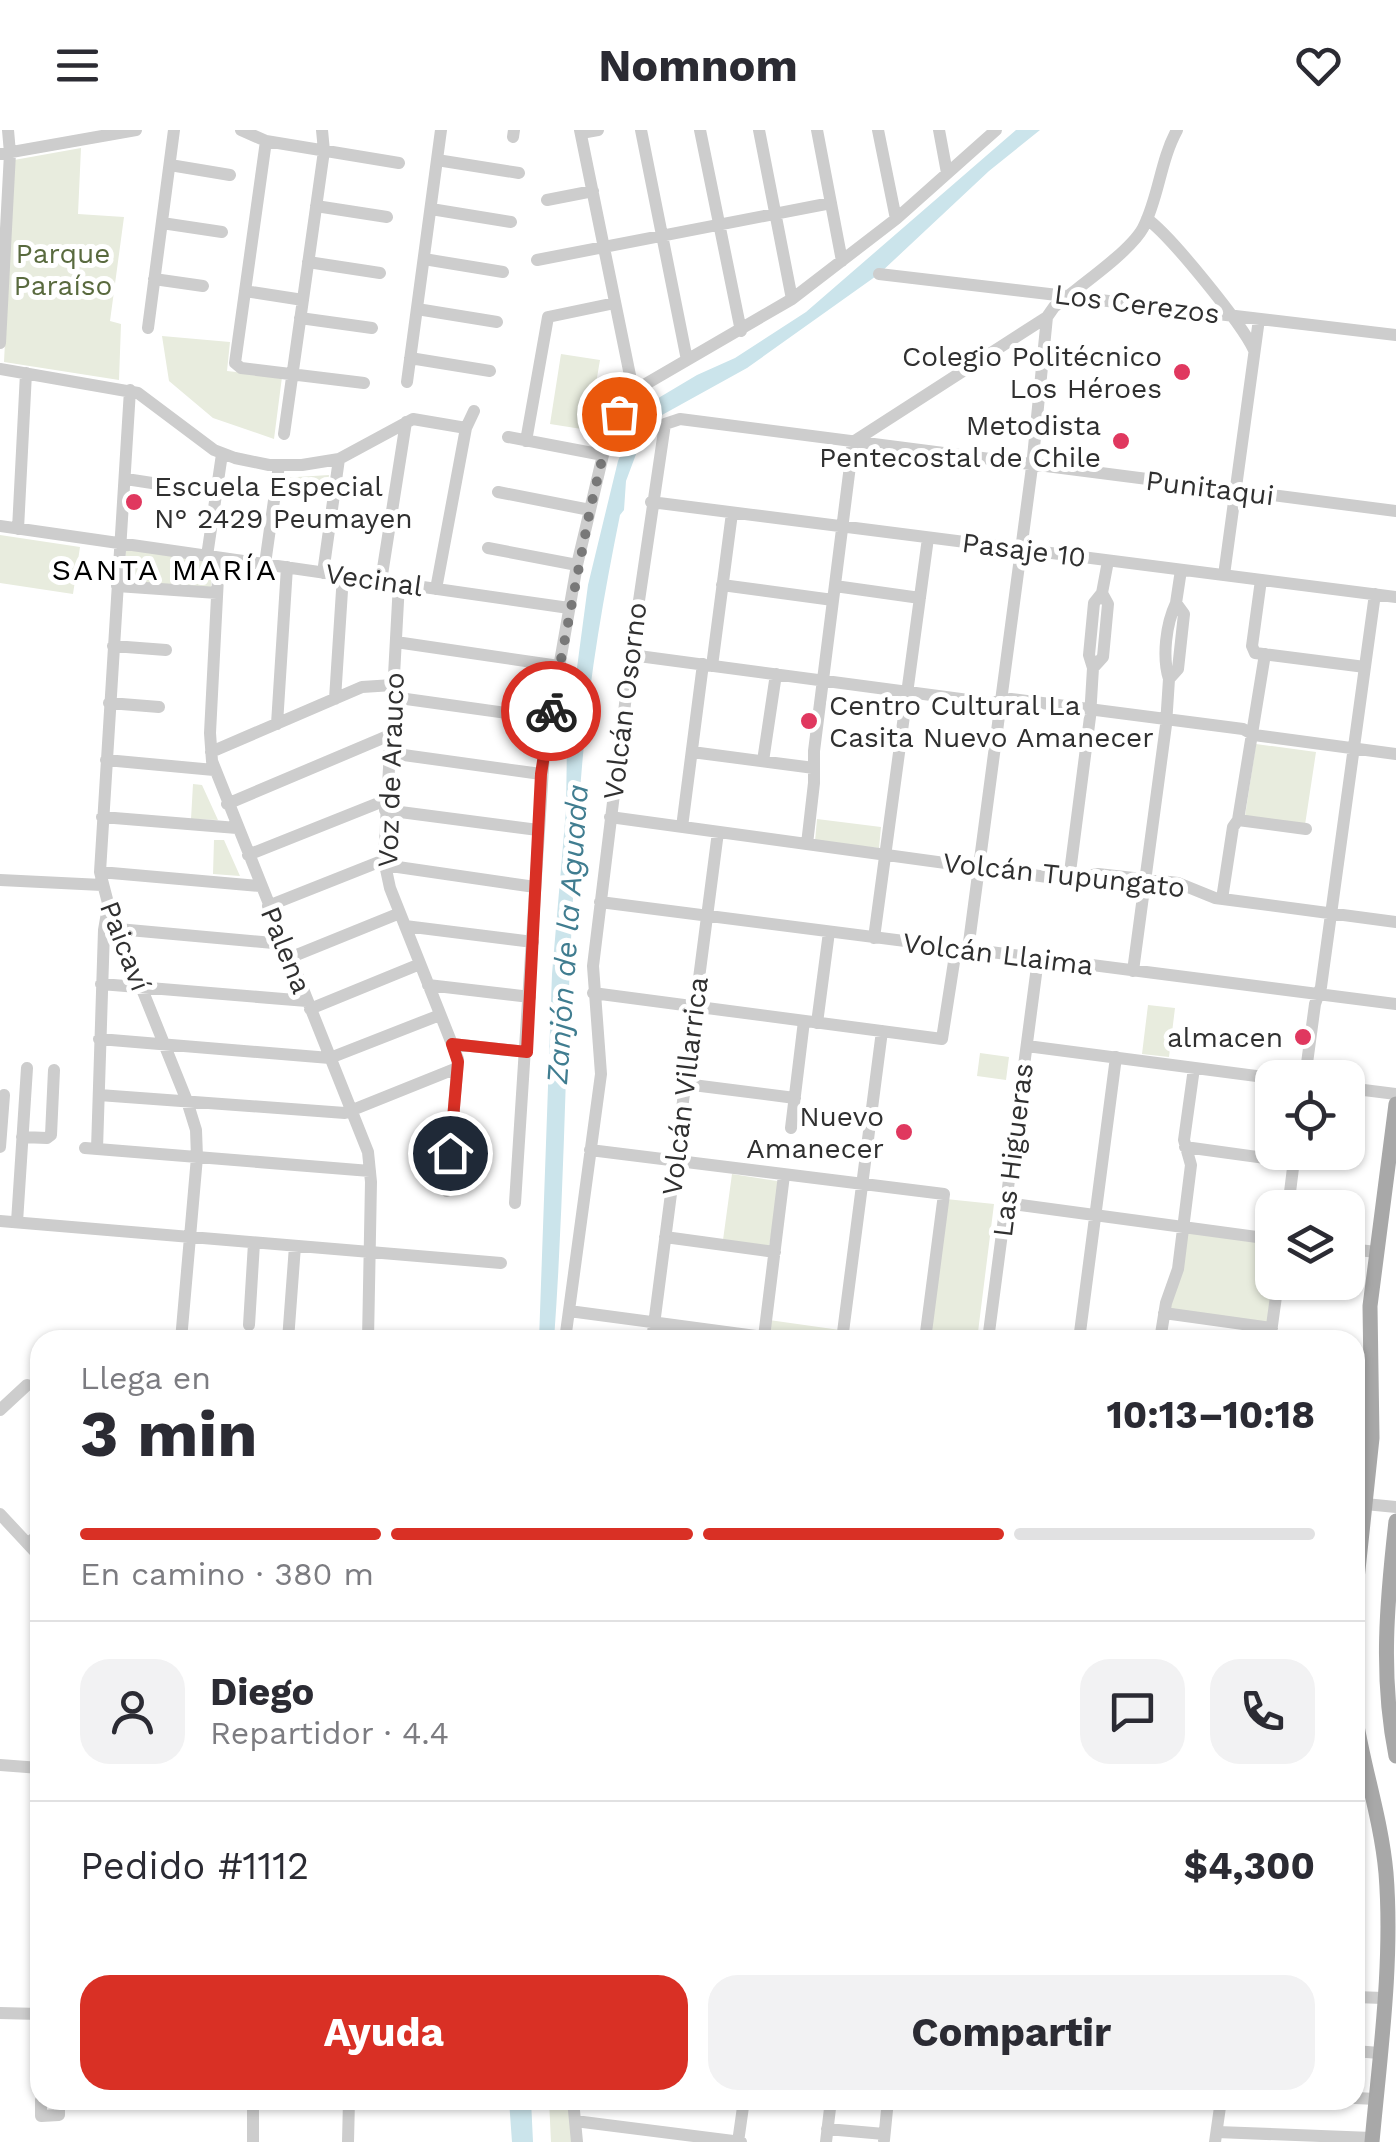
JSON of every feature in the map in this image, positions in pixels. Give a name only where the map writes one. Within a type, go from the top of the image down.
[{"type":"main road","points":[[1365,1480],[1372,1438],[1370,1306],[1396,1104]]},
{"type":"main road","points":[[1396,1521],[1384,1659],[1396,1756]]},
{"type":"main road","points":[[1365,1751],[1389,1839],[1372,2140]]},
{"type":"street","points":[[0,343],[8,130]]},
{"type":"street","points":[[5,153],[67,136],[135,130]]},
{"type":"street","points":[[148,328],[174,130]]},
{"type":"street","points":[[242,130],[266,141],[399,163]]},
{"type":"street","points":[[284,434],[324,150],[322,130]]},
{"type":"street","points":[[406,382],[442,130]]},
{"type":"street","points":[[598,130],[581,132],[634,395]]},
{"type":"street","points":[[641,130],[687,360]]},
{"type":"street","points":[[700,130],[740,330]]},
{"type":"street","points":[[759,130],[792,299]]},
{"type":"street","points":[[817,130],[842,261]]},
{"type":"street","points":[[878,130],[896,219]]},
{"type":"street","points":[[939,130],[948,173]]},
{"type":"street","points":[[515,1203],[541,774],[578,566],[603,455],[615,420],[634,395],[792,299],[842,261],[996,130]]},
{"type":"street","points":[[807,844],[853,442],[1047,318],[1067,296],[1131,244],[1147,219],[1162,164],[1177,130]]},
{"type":"street","points":[[266,141],[236,366],[364,383]]},
{"type":"street","points":[[438,160],[519,173]]},
{"type":"street","points":[[170,166],[230,175]]},
{"type":"street","points":[[547,200],[593,191]]},
{"type":"street","points":[[537,260],[831,203]]},
{"type":"street","points":[[316,206],[388,217]]},
{"type":"street","points":[[430,209],[511,222]]},
{"type":"street","points":[[1147,219],[1159,228],[1231,315],[1254,350]]},
{"type":"street","points":[[162,223],[222,232]]},
{"type":"street","points":[[424,259],[504,272]]},
{"type":"street","points":[[308,262],[380,273]]},
{"type":"street","name":"Los Cerezos","points":[[878,274],[1396,336]]},
{"type":"street","points":[[1090,276],[1087,289],[1094,299]]},
{"type":"street","points":[[154,279],[203,286]]},
{"type":"street","points":[[245,291],[303,300]]},
{"type":"street","points":[[1198,312],[1208,307],[1211,292]]},
{"type":"street","points":[[526,441],[548,317],[615,303]]},
{"type":"street","points":[[416,309],[497,322]]},
{"type":"street","points":[[300,318],[372,328]]},
{"type":"street","points":[[593,994],[944,1038],[979,867],[1032,466],[1047,318]]},
{"type":"street","points":[[1224,575],[1259,319]]},
{"type":"street","points":[[410,358],[490,371]]},
{"type":"street","points":[[0,369],[130,390],[150,399],[222,454],[279,466],[357,452],[406,422],[422,418],[466,428]]},
{"type":"street","points":[[18,529],[26,373]]},
{"type":"street","name":"Paicaví","points":[[130,390],[101,878],[108,907],[196,1130],[182,1330]]},
{"type":"street","points":[[436,589],[466,428],[474,410]]},
{"type":"street","name":"Punitaqui","points":[[667,421],[680,419],[1396,511]]},
{"type":"street","name":"Volcán Osorno","points":[[566,1330],[601,1074],[593,994],[600,902],[661,430],[667,421]]},
{"type":"street","points":[[381,581],[406,422]]},
{"type":"street","points":[[508,437],[603,455]]},
{"type":"street","name":"Palena","points":[[222,454],[213,557],[217,594],[211,752],[214,770],[368,1152],[368,1330]]},
{"type":"street","points":[[323,572],[339,458]]},
{"type":"street","points":[[265,564],[279,466]]},
{"type":"street","points":[[126,479],[217,493]]},
{"type":"street","points":[[498,492],[590,510]]},
{"type":"street","name":"Pasaje 10","points":[[652,502],[1396,596]]},
{"type":"street","points":[[682,827],[732,512]]},
{"type":"street","name":"Vecinal","points":[[0,526],[570,608]]},
{"type":"street","points":[[874,938],[928,538]]},
{"type":"street","points":[[488,548],[578,566]]},
{"type":"street","points":[[1069,880],[1094,668],[1103,657],[1108,604],[1102,593],[1108,561]]},
{"type":"street","points":[[278,724],[287,568]]},
{"type":"street","points":[[1133,971],[1169,679],[1178,669],[1184,614],[1176,603],[1181,570]]},
{"type":"street","points":[[335,699],[343,576]]},
{"type":"street","points":[[1222,899],[1254,735],[1261,580]]},
{"type":"street","name":"Voz de Arauco","points":[[399,584],[384,862],[402,920],[458,1060],[447,1191]]},
{"type":"street","points":[[722,585],[920,598]]},
{"type":"street","points":[[117,586],[217,594]]},
{"type":"street","points":[[1308,1060],[1375,594]]},
{"type":"street","points":[[396,642],[559,666]]},
{"type":"street","points":[[113,646],[166,650]]},
{"type":"street","points":[[1259,652],[1365,667]]},
{"type":"street","points":[[631,655],[991,703],[1011,698],[1396,754]]},
{"type":"street","points":[[763,762],[776,674]]},
{"type":"street","points":[[211,752],[370,685],[549,720]]},
{"type":"street","points":[[110,703],[159,707]]},
{"type":"street","points":[[227,804],[390,735]]},
{"type":"street","points":[[692,752],[814,768]]},
{"type":"street","points":[[389,754],[541,774]]},
{"type":"street","points":[[106,760],[214,770]]},
{"type":"street","points":[[248,855],[386,805],[538,830]]},
{"type":"street","points":[[102,817],[237,828]]},
{"type":"street","name":"Volcán Tupungato","points":[[610,817],[1069,880],[1098,874],[1185,884],[1222,899],[1396,922]]},
{"type":"street","points":[[1238,820],[1306,829]]},
{"type":"street","name":"Volcán Villarrica","points":[[653,1330],[718,832]]},
{"type":"street","points":[[268,906],[384,862],[536,888]]},
{"type":"street","points":[[0,880],[101,878],[260,886]]},
{"type":"street","name":"Volcán Llaima","points":[[600,902],[1396,1004]]},
{"type":"street","points":[[108,907],[98,1095],[91,1148],[370,1172]]},
{"type":"street","points":[[289,958],[402,920],[533,942]]},
{"type":"street","points":[[118,930],[284,944]]},
{"type":"street","points":[[791,1128],[829,932]]},
{"type":"street","name":"Las Higueras","points":[[989,1330],[1038,960]]},
{"type":"street","points":[[102,984],[308,1005],[420,964]]},
{"type":"street","points":[[428,985],[530,997]]},
{"type":"street","points":[[99,1039],[330,1058],[440,1015]]},
{"type":"street","points":[[843,1330],[882,1032]]},
{"type":"street","points":[[452,1044],[527,1052]]},
{"type":"street","points":[[1027,1046],[1255,1076]]},
{"type":"street","points":[[1080,1330],[1116,1058]]},
{"type":"street","points":[[17,1222],[27,1068]]},
{"type":"street","points":[[98,1095],[352,1112],[457,1068]]},
{"type":"street","points":[[1161,1330],[1178,1269],[1191,1165],[1185,1146],[1194,1068]]},
{"type":"street","points":[[22,1137],[51,1135],[54,1070]]},
{"type":"street","points":[[685,1084],[795,1098]]},
{"type":"street","points":[[1365,1090],[1396,1094]]},
{"type":"street","points":[[0,1147],[4,1096]]},
{"type":"street","points":[[1185,1146],[1255,1153]]},
{"type":"street","points":[[590,1150],[944,1194],[926,1330]]},
{"type":"street","points":[[765,1330],[784,1176]]},
{"type":"street","points":[[1006,1203],[1255,1237]]},
{"type":"street","points":[[0,1221],[501,1263]]},
{"type":"street","points":[[665,1238],[774,1252]]},
{"type":"street","points":[[248,1325],[254,1243]]},
{"type":"street","points":[[289,1330],[295,1246]]},
{"type":"street","points":[[1365,1251],[1377,1252]]},
{"type":"street","points":[[1272,1330],[1276,1300]]},
{"type":"street","points":[[569,1311],[713,1330]]},
{"type":"street","points":[[1164,1313],[1251,1330]]},
{"type":"street","points":[[0,1410],[26,1385]]},
{"type":"street","points":[[1365,1504],[1396,1507]]},
{"type":"street","points":[[0,1514],[28,1544]]},
{"type":"street","points":[[0,1765],[30,1767]]},
{"type":"street","points":[[1365,1997],[1383,1998]]},
{"type":"street","points":[[0,2014],[30,2014]]},
{"type":"street","points":[[1365,2052],[1379,2053]]},
{"type":"street","points":[[1365,2098],[1376,2099]]},
{"type":"street","points":[[41,2110],[41,2116],[59,2116],[59,2110]]},
{"type":"street","points":[[253,2142],[254,2110]]},
{"type":"street","points":[[348,2110],[348,2142]]},
{"type":"street","points":[[574,2110],[577,2142]]},
{"type":"street","points":[[575,2120],[740,2142],[743,2110]]},
{"type":"street","points":[[1220,2110],[1216,2137],[1372,2140]]},
{"type":"street","points":[[827,2131],[884,2134]]},
{"type":"green space","name":"Parque Paraíso","points":[[81,148],[78,214],[124,217],[110,321],[121,324],[119,380],[4,362],[14,160]]},
{"type":"green space","points":[[162,336],[230,342],[227,371],[282,377],[274,439],[213,418],[169,381]]},
{"type":"green space","points":[[561,354],[600,360],[588,430],[550,424]]},
{"type":"green space","points":[[329,475],[326,497],[279,491],[281,478]]},
{"type":"green space","points":[[0,535],[80,547],[73,594],[0,583]]},
{"type":"green space","points":[[126,549],[212,561],[211,590],[125,585]]},
{"type":"green space","points":[[1256,744],[1316,752],[1305,825],[1245,816]]},
{"type":"green space","points":[[193,784],[202,785],[218,820],[191,819]]},
{"type":"green space","points":[[817,819],[881,827],[879,848],[815,841]]},
{"type":"green space","points":[[214,840],[224,840],[240,876],[213,874]]},
{"type":"green space","points":[[1148,1005],[1175,1008],[1169,1057],[1142,1054]]},
{"type":"green space","points":[[980,1053],[1009,1057],[1006,1080],[977,1076]]},
{"type":"green space","points":[[732,1174],[777,1181],[781,1186],[769,1246],[723,1240]]},
{"type":"green space","points":[[946,1199],[994,1204],[978,1330],[930,1330]]},
{"type":"green space","points":[[1186,1230],[1255,1240],[1255,1300],[1271,1300],[1270,1323],[1168,1311]]},
{"type":"green space","points":[[769,1320],[840,1330],[770,1330]]},
{"type":"green space","points":[[549,2110],[573,2110],[575,2142],[551,2142]]},
{"type":"water","name":"Zanjón de la Aguada","points":[[1016,130],[1040,130],[989,171],[879,274],[747,368],[662,415],[645,430],[626,481],[586,725],[573,901],[555,1330],[539,1330],[552,974],[566,810],[567,743],[588,585],[618,461],[633,426],[650,403],[735,358],[806,312]]},
{"type":"water","points":[[510,2110],[531,2110],[533,2142],[512,2142]]},
{"type":"way so far","points":[[551,711],[590,510],[606,443],[619,414]]},
{"type":"place","name":"Colegio Politécnico Los Héroes","points":[[1182,372]]},
{"type":"place","name":"Metodista Pentecostal de Chile","points":[[1121,441]]},
{"type":"place","name":"Escuela Especial N° 2429 Peumayen","points":[[134,502]]},
{"type":"place","name":"Centro Cultural La Casita Nuevo Amanecer","points":[[809,721]]},
{"type":"place","name":"almacen","points":[[1303,1037]]},
{"type":"place","name":"Nuevo Amanecer","points":[[904,1132]]},
{"type":"district","name":"SANTA MARÍA","points":[[165,569]]},
{"type":"route","points":[[450,1153],[458,1062],[452,1044],[527,1052],[541,774],[551,711]]}]
